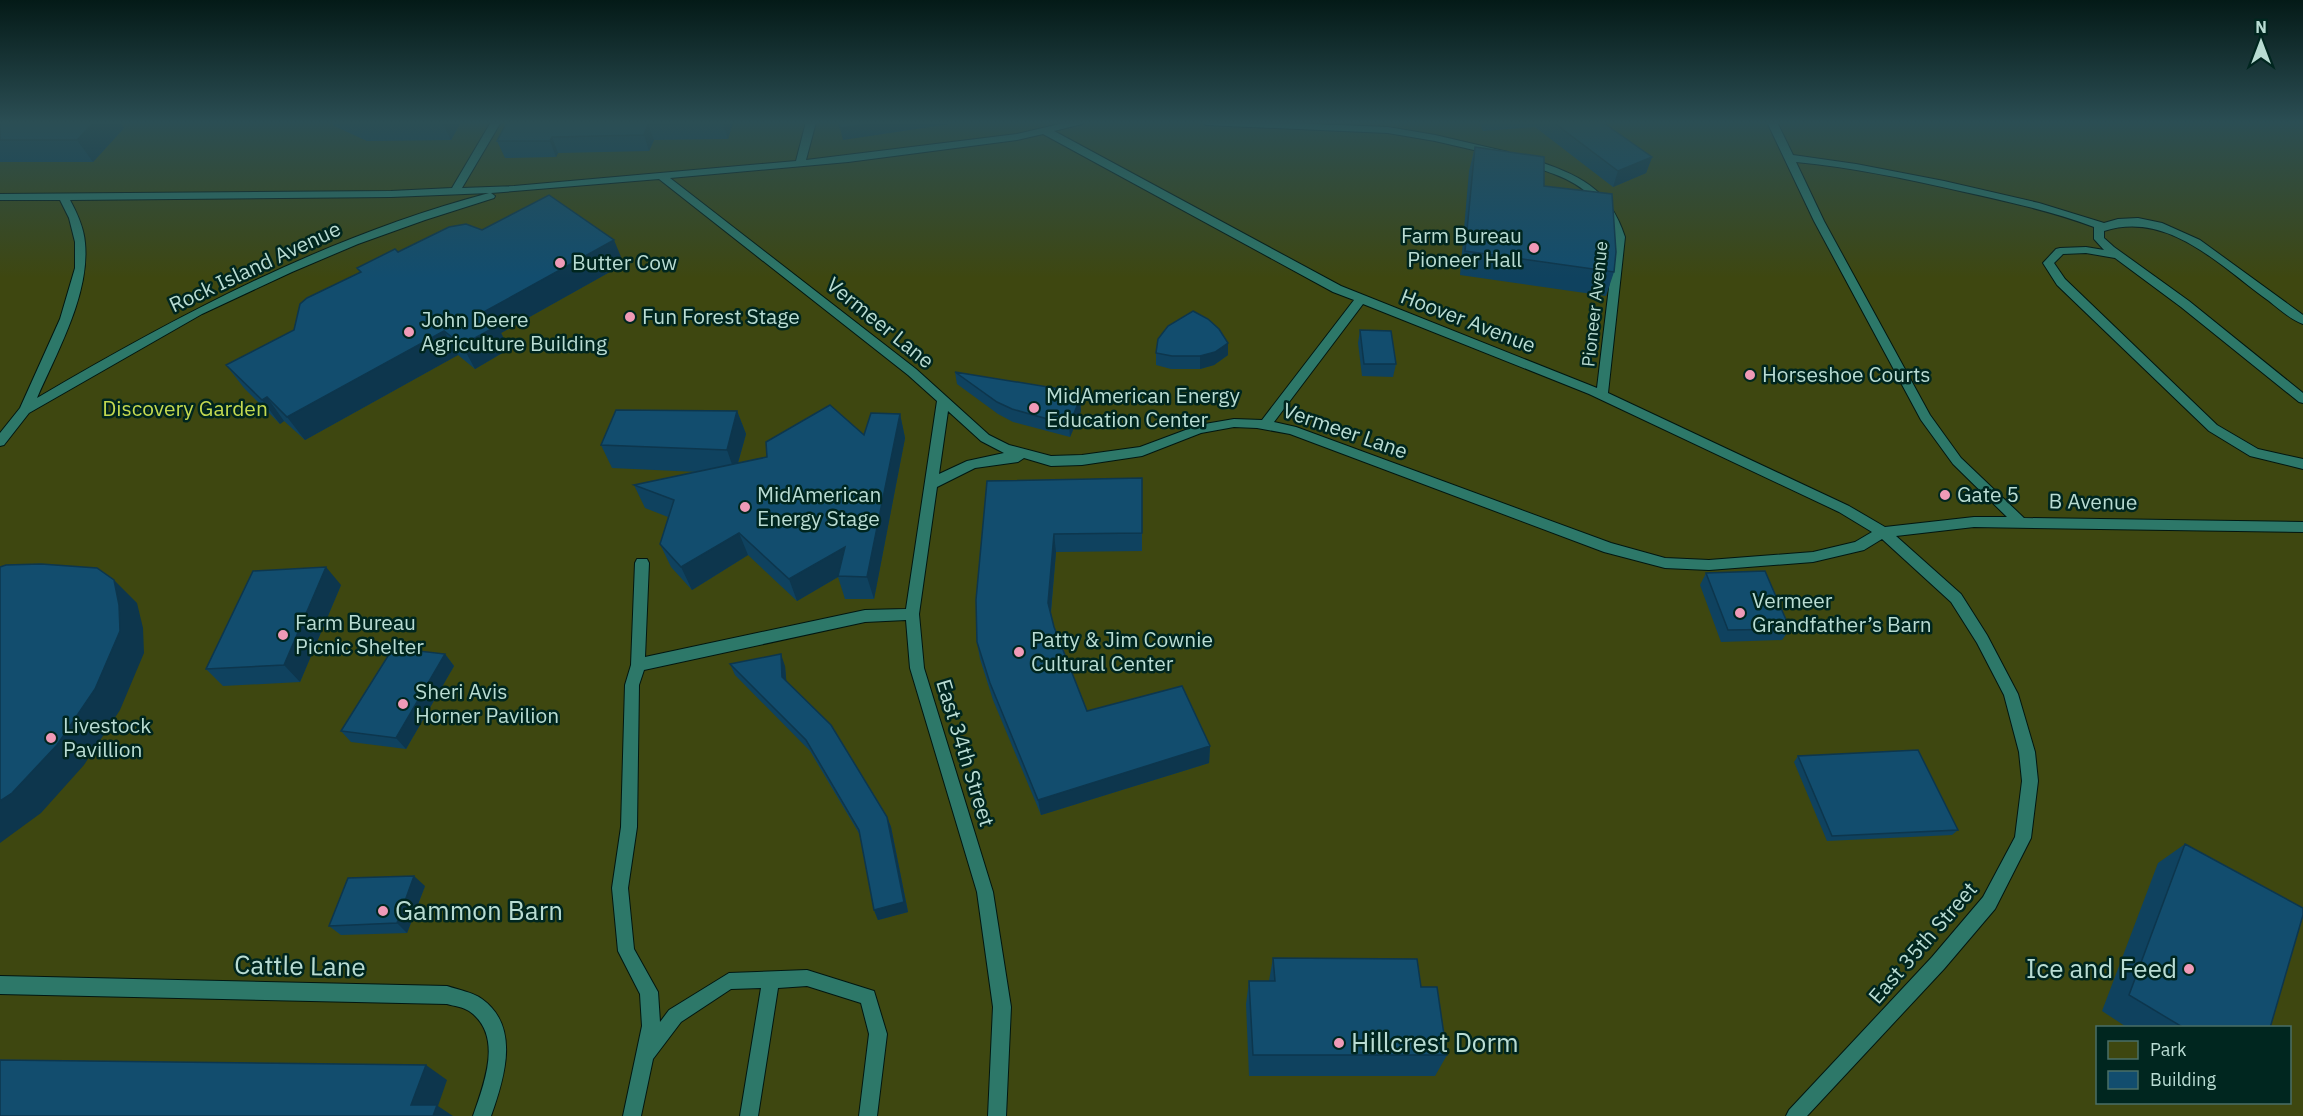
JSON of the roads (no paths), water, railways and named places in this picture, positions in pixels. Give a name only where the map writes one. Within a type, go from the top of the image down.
[{"type":"lane","points":[[455,192],[465,174]]},
{"type":"lane","points":[[0,196],[455,192],[682,174]]},
{"type":"lane","name":"Hoover Avenue","points":[[1125,174],[1336,289],[1602,395],[1844,509],[1883,532]]},
{"type":"lane","name":"Pioneer Avenue","points":[[1561,174],[1578,181],[1601,198],[1615,217],[1620,237],[1602,395]]},
{"type":"lane","points":[[1796,174],[1818,221],[1925,417],[1958,461],[2020,522]]},
{"type":"lane","points":[[1896,174],[2069,212],[2104,226]]},
{"type":"lane","name":"Vermeer Lane","points":[[661,176],[832,308],[912,372],[985,438],[1005,450],[1051,461],[1092,458],[1142,451],[1199,429],[1234,423],[1265,425],[1292,430],[1609,548],[1665,562],[1709,565],[1813,557],[1859,546],[1883,532]]},
{"type":"lane","name":"Rock Island Avenue","points":[[25,410],[139,344],[222,300],[305,262],[396,226],[514,189]]},
{"type":"lane","name":"Rock Island Avenue","points":[[0,442],[25,410],[66,319],[80,268],[78,235],[74,218],[63,196]]},
{"type":"lane","points":[[2303,321],[2201,244],[2166,227],[2124,221],[2104,226],[2098,230],[2099,239],[2119,256],[2185,304],[2303,399]]},
{"type":"lane","points":[[2119,256],[2086,250],[2060,252],[2048,263],[2061,282],[2213,428],[2254,453],[2303,464]]},
{"type":"lane","points":[[1265,425],[1361,299]]},
{"type":"lane","name":"East 34th Street","points":[[943,400],[912,614],[917,668],[985,892],[1002,1007],[997,1116]]},
{"type":"lane","points":[[930,485],[956,468],[991,458],[1035,457]]},
{"type":"lane","name":"B Avenue","points":[[1883,532],[1974,522],[2303,527]]},
{"type":"lane","name":"East 35th Street","points":[[1795,1116],[1938,963],[1989,903],[2023,838],[2030,781],[2028,752],[2011,694],[1982,639],[1956,598],[1883,532]]},
{"type":"lane","points":[[632,1116],[651,1026],[649,992],[626,951],[621,888],[629,827],[632,685],[638,665],[642,562]]},
{"type":"lane","points":[[638,665],[865,616],[912,614]]},
{"type":"lane","points":[[645,1056],[675,1016],[729,981],[807,978],[868,997],[878,1034],[868,1116]]},
{"type":"lane","points":[[749,1116],[771,980]]},
{"type":"lane","name":"Cattle Lane","points":[[0,985],[447,995],[476,1005],[491,1020],[499,1050],[493,1083],[482,1116]]},
{"type":"place","name":"Farm Bureau Pioneer Hall","points":[[1534,248]]},
{"type":"place","name":"Butter Cow","points":[[560,263]]},
{"type":"place","name":"Fun Forest Stage","points":[[630,317]]},
{"type":"place","name":"John Deere Agriculture Building","points":[[409,332]]},
{"type":"place","name":"Horseshoe Courts","points":[[1750,375]]},
{"type":"place","name":"MidAmerican Energy Education Center","points":[[1034,408]]},
{"type":"place","name":"Gate 5","points":[[1945,495]]},
{"type":"place","name":"MidAmerican Energy Stage","points":[[745,507]]},
{"type":"place","name":"Vermeer Grandfather’s Barn","points":[[1740,613]]},
{"type":"place","name":"Farm Bureau Picnic Shelter","points":[[283,635]]},
{"type":"place","name":"Patty & Jim Cownie Cultural Center","points":[[1019,652]]},
{"type":"place","name":"Sheri Avis Horner Pavilion","points":[[403,704]]},
{"type":"place","name":"Livestock Pavillion","points":[[51,738]]},
{"type":"place","name":"Gammon Barn","points":[[383,911]]},
{"type":"place","name":"Ice and Feed","points":[[2189,969]]},
{"type":"place","name":"Hillcrest Dorm","points":[[1339,1043]]},
{"type":"park label","name":"Discovery Garden","points":[[185,409]]}]
